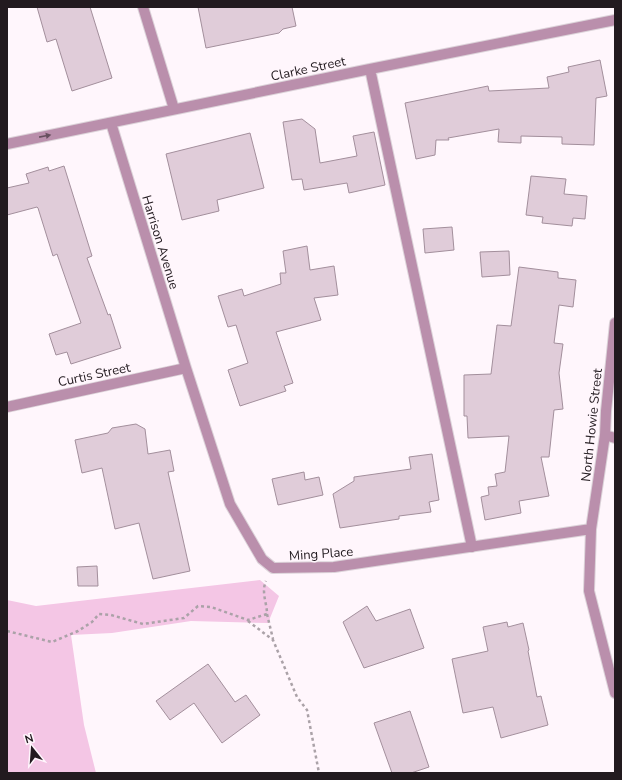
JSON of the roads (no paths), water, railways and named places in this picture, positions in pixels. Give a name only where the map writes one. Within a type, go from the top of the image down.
[{"type":"street","points":[[143,7],[174,109]]},
{"type":"street","name":"Clarke Street","points":[[7,144],[615,20]]},
{"type":"street","points":[[370,69],[472,547]]},
{"type":"street","name":"Harrison Avenue","points":[[111,123],[186,368]]},
{"type":"street","name":"North Howie Street","points":[[615,323],[606,412],[610,437],[591,529],[588,591],[615,693]]},
{"type":"street","name":"Ming Place","points":[[186,368],[230,504],[262,559],[273,568],[334,567],[591,529]]},
{"type":"street","name":"Curtis Street","points":[[7,407],[186,368]]}]
